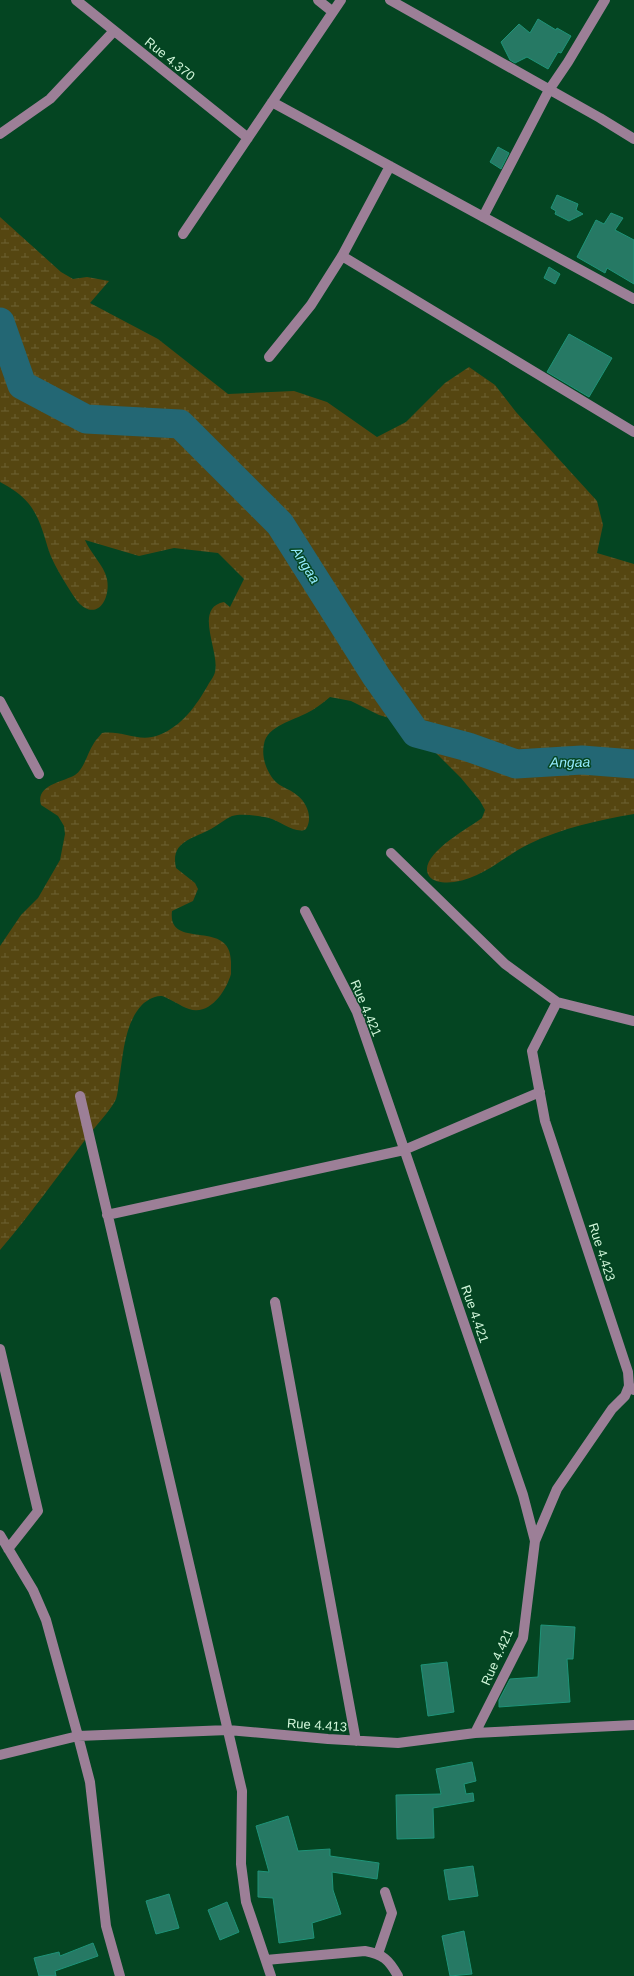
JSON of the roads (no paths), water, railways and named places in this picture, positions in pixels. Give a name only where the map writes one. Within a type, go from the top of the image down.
[{"type":"street","name":"Rue 4.370","points":[[76,0],[248,138]]},
{"type":"street","points":[[318,0],[333,12]]},
{"type":"street","points":[[183,234],[341,0]]},
{"type":"street","points":[[390,0],[634,139]]},
{"type":"street","points":[[483,217],[549,90],[568,62],[605,0]]},
{"type":"street","points":[[0,134],[50,99],[114,31]]},
{"type":"street","points":[[272,102],[634,299]]},
{"type":"street","points":[[269,357],[311,305],[342,256],[390,166]]},
{"type":"street","points":[[342,256],[634,432]]},
{"type":"street","points":[[0,701],[39,774]]},
{"type":"street","points":[[391,853],[505,964],[557,1002],[633,1021]]},
{"type":"street","name":"Rue 4.421","points":[[305,911],[356,1012],[524,1495],[535,1542],[523,1638],[475,1733]]},
{"type":"street","name":"Rue 4.423","points":[[557,1002],[532,1051],[545,1121],[632,1388]]},
{"type":"street","points":[[108,1215],[404,1150],[540,1092]]},
{"type":"street","points":[[80,1096],[242,1791],[241,1864],[246,1902],[271,1976]]},
{"type":"street","points":[[275,1302],[356,1741]]},
{"type":"street","points":[[0,1349],[38,1511],[8,1549]]},
{"type":"street","points":[[535,1542],[558,1489],[612,1409],[632,1388]]},
{"type":"street","points":[[0,1535],[33,1590],[46,1620],[78,1736],[90,1782],[106,1926],[120,1976]]},
{"type":"street","name":"Rue 4.413","points":[[0,1755],[78,1736],[228,1730],[356,1741],[398,1743],[475,1733],[634,1725]]},
{"type":"street","points":[[378,1954],[392,1913],[385,1892]]},
{"type":"street","points":[[266,1960],[365,1951],[378,1954],[391,1965],[398,1976]]},
{"type":"waterway","name":"Angaa","points":[[0,322],[22,385],[86,419],[180,424],[280,524],[376,676],[416,733],[468,747],[516,764],[582,760],[634,764]]}]
